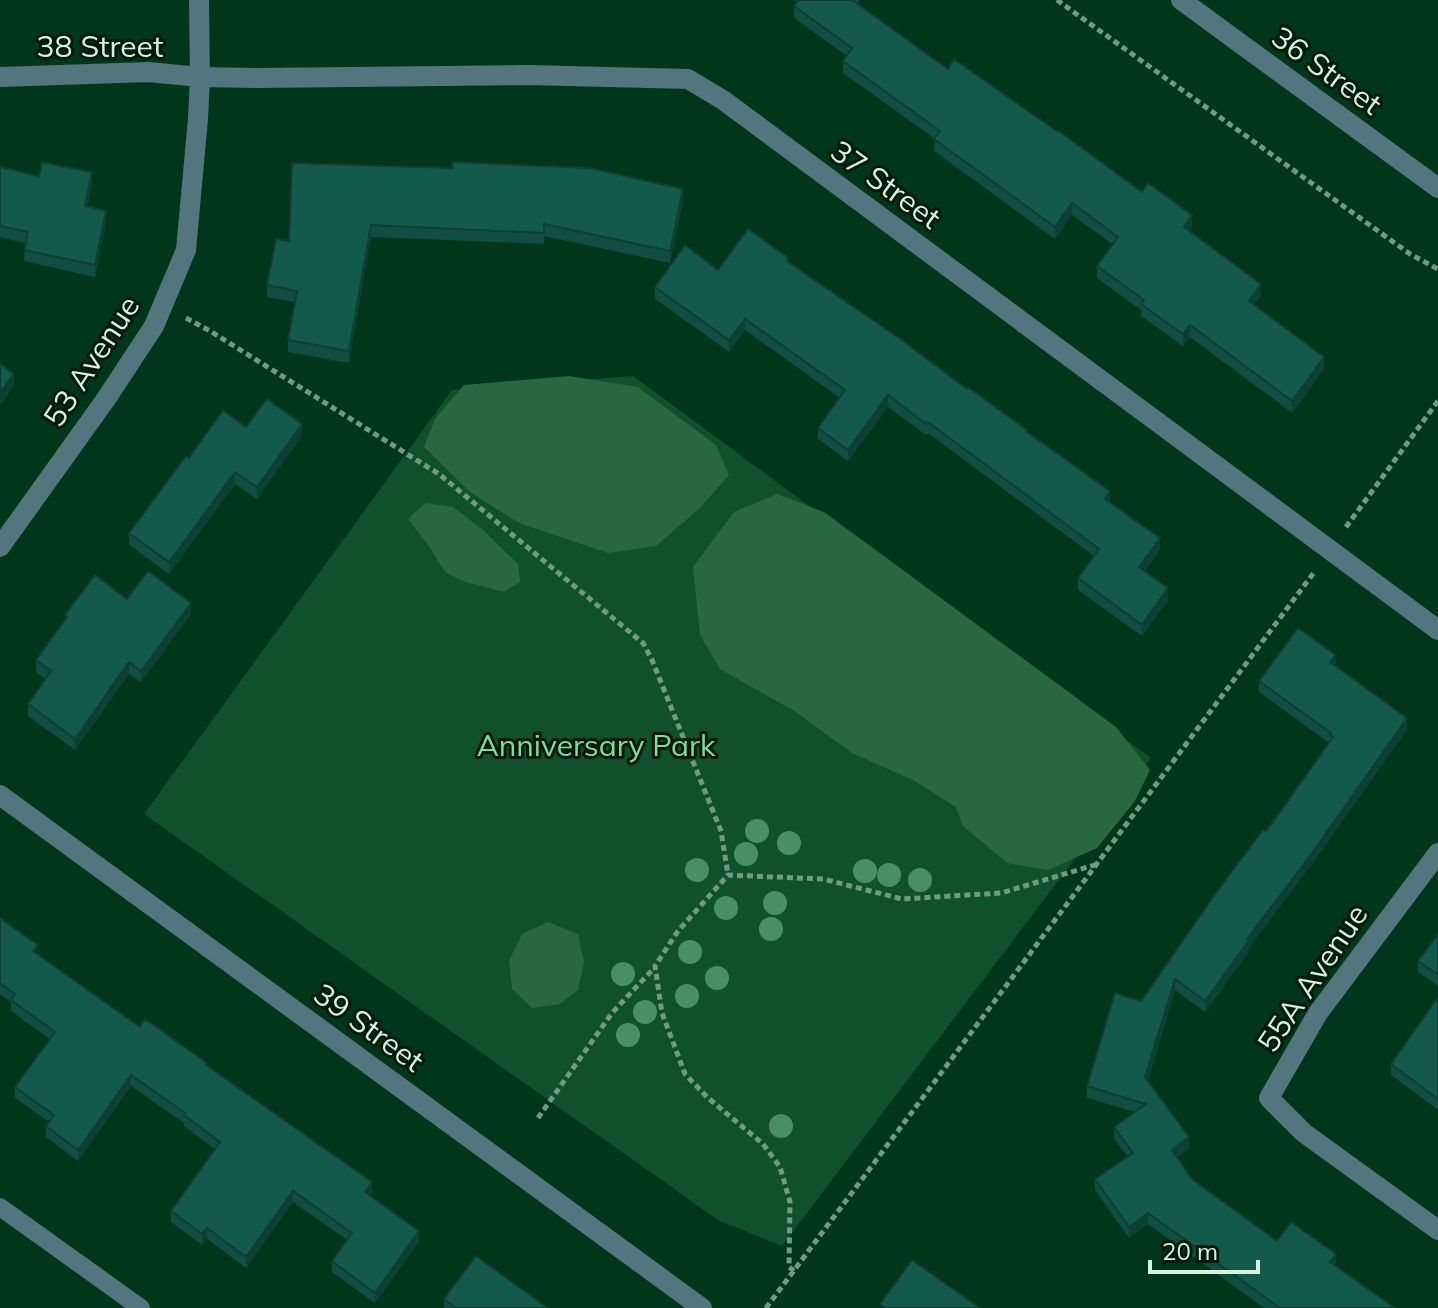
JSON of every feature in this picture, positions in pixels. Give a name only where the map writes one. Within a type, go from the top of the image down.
[{"type":"street","name":"53 Avenue","points":[[0,547],[154,326],[186,250],[198,119],[199,0]]},
{"type":"street","name":"36 Street","points":[[1181,0],[1438,188]]},
{"type":"street","name":"38 Street","points":[[0,77],[148,72],[200,77]]},
{"type":"street","name":"37 Street","points":[[200,77],[528,75],[688,79],[735,110],[1438,630]]},
{"type":"street","name":"39 Street","points":[[0,795],[702,1308]]},
{"type":"street","name":"55A Avenue","points":[[1438,853],[1318,1013],[1269,1098],[1304,1133],[1438,1230]]},
{"type":"lane","points":[[0,1207],[141,1308]]},
{"type":"path","points":[[1057,0],[1410,254],[1438,269]]},
{"type":"path","points":[[210,331],[439,474],[643,643],[721,831],[728,875]]},
{"type":"path","points":[[1350,522],[1438,401]]},
{"type":"path","points":[[766,1308],[1312,575]]},
{"type":"path","points":[[728,875],[823,879],[902,899],[1001,893],[1099,863]]},
{"type":"path","points":[[538,1118],[612,1013],[655,966],[678,931],[728,875]]},
{"type":"path","points":[[655,966],[662,1013],[685,1074],[707,1097],[763,1144],[780,1167],[790,1202],[789,1267],[794,1271]]},
{"type":"green space","points":[[569,376],[638,387],[716,445],[729,475],[700,508],[656,546],[608,553],[519,523],[470,492],[424,447],[435,419],[464,385]]},
{"type":"green space","name":"Anniversary Park","points":[[633,376],[1151,758],[782,1246],[718,1220],[144,814],[452,390]]},
{"type":"green space","points":[[777,494],[824,512],[1116,727],[1150,770],[1135,801],[1097,848],[1048,870],[1007,863],[962,825],[956,807],[913,780],[852,753],[796,712],[720,669],[700,635],[693,567],[734,512]]},
{"type":"green space","points":[[425,503],[453,507],[483,530],[518,564],[520,582],[503,592],[463,581],[445,572],[408,519]]},
{"type":"green space","points":[[548,922],[578,934],[584,962],[578,990],[560,1004],[532,1008],[512,989],[509,961],[522,934]]},
{"type":"building","points":[[798,0],[852,0],[948,69],[954,59],[1142,192],[1148,183],[1192,215],[1184,227],[1261,284],[1249,301],[1324,357],[1292,401],[1190,325],[1183,334],[1141,304],[1144,300],[1097,266],[1118,237],[1072,203],[1055,227],[934,139],[940,131],[843,61],[852,48],[794,6]]},
{"type":"building","points":[[42,162],[92,172],[85,206],[106,211],[95,265],[24,250],[28,232],[0,226],[0,167],[39,176]]},
{"type":"building","points":[[453,162],[590,168],[683,189],[670,251],[544,224],[544,233],[371,225],[349,351],[288,340],[297,291],[267,285],[276,239],[289,241],[292,163],[452,168]]},
{"type":"building","points":[[748,229],[789,258],[787,261],[1110,491],[1105,499],[1160,538],[1139,567],[1168,588],[1142,625],[1078,578],[1099,549],[928,422],[926,424],[888,395],[848,450],[818,428],[845,390],[745,319],[729,340],[655,287],[685,245],[718,270]]},
{"type":"building","points":[[0,363],[14,374],[0,393]]},
{"type":"building","points":[[267,399],[302,424],[257,487],[235,472],[169,562],[129,533],[223,410],[246,427]]},
{"type":"building","points":[[148,571],[191,603],[141,671],[129,662],[75,739],[28,704],[51,671],[36,660],[95,575],[127,599]]},
{"type":"building","points":[[1298,628],[1336,655],[1330,662],[1407,718],[1205,1001],[1175,979],[1145,1077],[1189,1137],[1172,1150],[1192,1179],[1277,1241],[1291,1222],[1336,1254],[1330,1262],[1395,1308],[1280,1308],[1148,1213],[1129,1227],[1095,1179],[1133,1153],[1114,1127],[1146,1104],[1087,1086],[1115,993],[1141,1001],[1218,890],[1263,830],[1266,832],[1333,737],[1259,681]]},
{"type":"building","points":[[0,918],[38,945],[33,951],[140,1027],[145,1019],[372,1182],[365,1192],[419,1231],[375,1293],[332,1261],[352,1233],[293,1191],[246,1257],[207,1228],[202,1234],[171,1211],[220,1142],[131,1075],[78,1150],[46,1126],[54,1115],[15,1087],[55,1032],[11,1000],[15,994],[0,983]]},
{"type":"building","points":[[1438,934],[1438,975],[1418,961]]},
{"type":"building","points":[[1438,997],[1438,1099],[1391,1064]]},
{"type":"building","points":[[476,1256],[548,1308],[456,1308],[444,1299]]},
{"type":"building","points":[[912,1260],[980,1308],[885,1308],[880,1304]]}]
